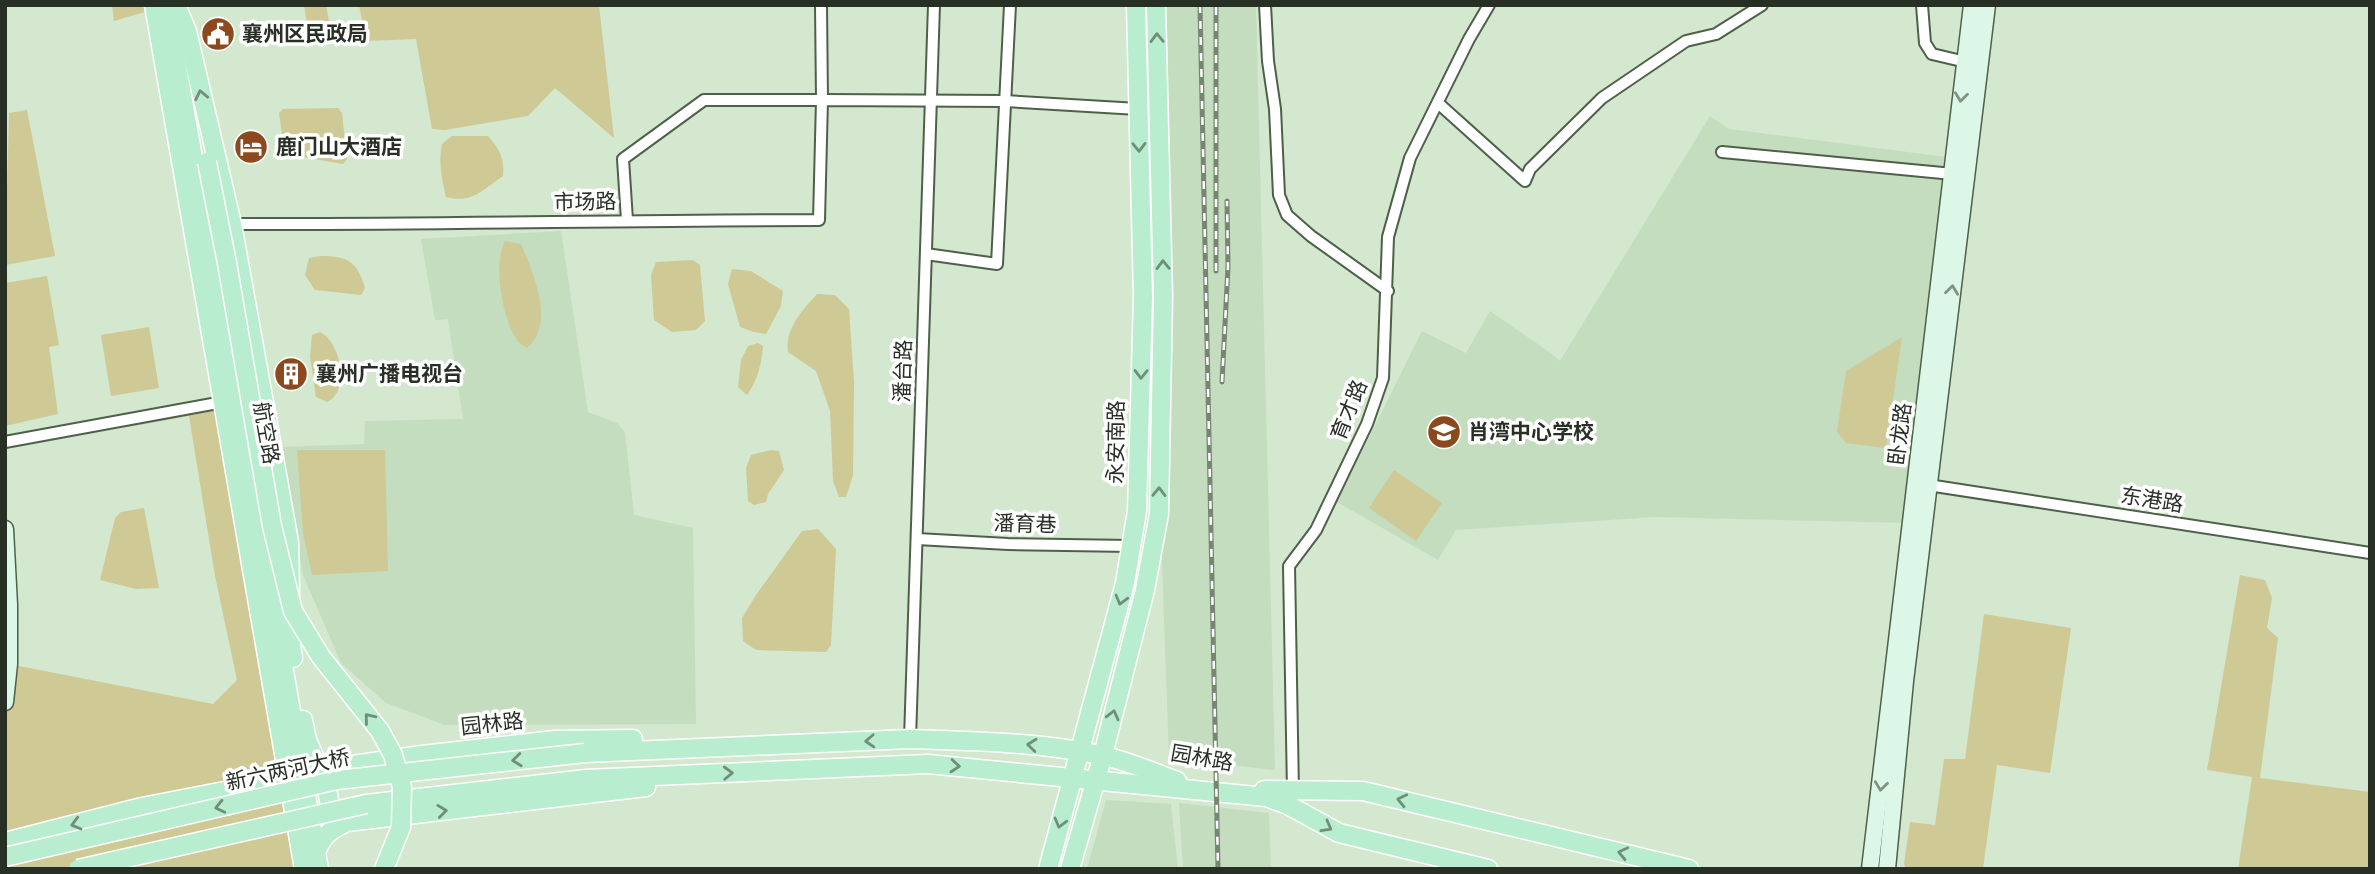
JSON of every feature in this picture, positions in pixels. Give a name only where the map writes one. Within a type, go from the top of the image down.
[{"type":"main road","name":"航空路","points":[[153,5],[304,869]]},
{"type":"main road","name":"航空路","points":[[166,5],[317,860]]},
{"type":"main road","points":[[176,5],[187,31],[232,224],[289,542],[291,644],[307,740],[326,764],[325,778],[332,817],[345,823]]},
{"type":"main road","name":"永安南路","points":[[1048,869],[1125,583],[1137,511],[1143,297],[1136,5]]},
{"type":"main road","name":"永安南路","points":[[1070,869],[1103,755],[1144,590],[1159,514],[1163,296],[1156,5]]},
{"type":"main road","name":"卧龙路","points":[[1870,869],[1972,5]]},
{"type":"main road","name":"卧龙路","points":[[1887,869],[1905,681],[1987,5]]},
{"type":"main road","points":[[179,78],[207,162],[272,526],[293,611],[321,657],[380,731],[393,755],[402,787],[401,827],[384,869]]},
{"type":"main road","points":[[5,529],[9,617],[5,702]]},
{"type":"main road","name":"园林路","points":[[326,764],[346,766],[555,740],[657,739],[702,748]]},
{"type":"main road","name":"园林路","points":[[585,753],[910,739],[1031,744],[1103,755],[1179,781],[1293,792],[1363,791],[1689,869]]},
{"type":"main road","points":[[296,745],[303,758],[326,764]]},
{"type":"main road","name":"新六两河大桥","points":[[5,857],[337,780],[585,753]]},
{"type":"main road","name":"园林路","points":[[78,869],[366,804],[586,779],[928,764],[1266,797],[1288,805],[1339,834],[1488,869]]},
{"type":"main road","name":"园林路","points":[[345,823],[686,782],[700,774]]},
{"type":"main road","points":[[5,842],[142,807],[288,779]]},
{"type":"main road","points":[[317,860],[322,838],[330,830],[345,823]]},
{"type":"street","points":[[821,5],[822,100]]},
{"type":"street","name":"潘台路","points":[[910,739],[934,5]]},
{"type":"street","points":[[926,254],[997,264],[1010,5]]},
{"type":"street","points":[[1265,5],[1268,61],[1275,109],[1279,195],[1287,215],[1311,236],[1388,291]]},
{"type":"street","name":"育才路","points":[[1293,792],[1289,566],[1316,530],[1367,424],[1383,378],[1388,237],[1410,158],[1469,39],[1489,5]]},
{"type":"street","points":[[1438,103],[1525,181],[1530,169],[1602,98],[1686,41],[1716,34],[1762,5]]},
{"type":"street","points":[[1922,5],[1925,43],[1932,54],[1966,62]]},
{"type":"street","points":[[627,220],[623,159],[704,100],[1005,101],[1138,109]]},
{"type":"street","name":"市场路","points":[[232,224],[408,225],[627,220],[819,220],[822,100]]},
{"type":"street","points":[[1722,152],[1953,174]]},
{"type":"street","points":[[5,442],[223,402]]},
{"type":"street","name":"东港路","points":[[1928,485],[2370,553]]},
{"type":"street","name":"潘育巷","points":[[917,539],[1131,546]]},
{"type":"shaded area","points":[[112,5],[143,5],[145,12],[114,21]]},
{"type":"shaded area","points":[[304,5],[326,5],[332,38],[310,42]]},
{"type":"shaded area","points":[[359,5],[599,5],[614,138],[555,88],[528,116],[445,130],[432,129],[416,39],[366,41]]},
{"type":"shaded area","points":[[1142,5],[1256,5],[1275,770],[1169,758]]},
{"type":"shaded area","points":[[338,108],[342,113],[347,159],[343,164],[285,154],[279,113],[283,109]]},
{"type":"shaded area","points":[[27,110],[55,256],[5,265],[9,113]]},
{"type":"shaded area","points":[[1710,116],[1729,129],[1954,158],[1911,523],[1655,517],[1456,530],[1438,560],[1337,502],[1422,331],[1466,353],[1490,311],[1560,361]]},
{"type":"shaded area","points":[[452,136],[488,136],[500,154],[503,176],[470,197],[446,197],[440,157],[442,144]]},
{"type":"shaded area","points":[[561,231],[588,412],[617,423],[625,432],[634,515],[693,528],[696,724],[445,725],[386,703],[341,663],[303,575],[282,447],[364,444],[365,421],[463,419],[448,319],[435,320],[421,239]]},
{"type":"shaded area","points":[[505,241],[521,244],[536,283],[541,312],[540,326],[536,338],[527,348],[516,339],[503,303],[499,276],[501,251]]},
{"type":"shaded area","points":[[338,257],[350,262],[365,288],[361,295],[315,290],[305,275],[309,258]]},
{"type":"shaded area","points":[[693,260],[700,265],[705,321],[696,330],[672,332],[654,320],[651,275],[656,262]]},
{"type":"shaded area","points":[[732,269],[751,271],[783,291],[781,306],[766,334],[740,327],[728,284]]},
{"type":"shaded area","points":[[47,276],[59,345],[49,347],[58,414],[5,426],[5,283]]},
{"type":"shaded area","points":[[817,294],[835,295],[849,309],[854,382],[853,475],[846,497],[839,497],[833,481],[830,411],[816,371],[788,352],[792,328],[800,313]]},
{"type":"shaded area","points":[[149,327],[159,388],[111,396],[101,335]]},
{"type":"shaded area","points":[[320,332],[333,345],[340,366],[339,388],[327,402],[316,397],[310,356],[312,335]]},
{"type":"shaded area","points":[[1902,337],[1886,448],[1846,443],[1837,432],[1846,371]]},
{"type":"shaded area","points":[[758,343],[763,346],[760,365],[747,395],[738,387],[741,360],[748,346]]},
{"type":"shaded area","points":[[223,402],[304,869],[5,869],[5,702],[9,664],[213,704],[237,680],[215,576],[189,416],[128,427],[127,419]]},
{"type":"shaded area","points":[[297,450],[385,450],[388,571],[312,575],[303,533]]},
{"type":"shaded area","points":[[771,450],[779,451],[784,470],[768,494],[766,502],[754,505],[748,501],[746,468],[751,455]]},
{"type":"shaded area","points":[[1394,470],[1442,503],[1416,541],[1369,508]]},
{"type":"shaded area","points":[[144,508],[159,588],[136,589],[100,580],[115,518],[121,512]]},
{"type":"shaded area","points":[[818,529],[836,549],[831,645],[826,652],[756,650],[743,641],[742,618],[802,531]]},
{"type":"shaded area","points":[[2240,575],[2265,580],[2272,598],[2267,628],[2278,638],[2260,778],[2370,792],[2370,869],[2238,869],[2252,777],[2207,770]]},
{"type":"shaded area","points":[[1984,614],[2071,628],[2050,773],[1997,765],[1983,869],[1906,869],[1904,864],[1910,822],[1935,825],[1944,759],[1965,759]]},
{"type":"shaded area","points":[[1106,800],[1171,804],[1178,869],[1087,869]]},
{"type":"shaded area","points":[[1179,803],[1269,813],[1271,869],[1183,869]]},
{"type":"railway","points":[[1200,5],[1218,869]]},
{"type":"railway","points":[[1216,5],[1216,271]]},
{"type":"railway","points":[[1222,382],[1228,267],[1227,201]]},
{"type":"place","name":"襄州区民政局","points":[[218,34]]},
{"type":"place","name":"鹿门山大酒店","points":[[251,147]]},
{"type":"place","name":"襄州广播电视台","points":[[291,374]]},
{"type":"place","name":"肖湾中心学校","points":[[1444,432]]}]
